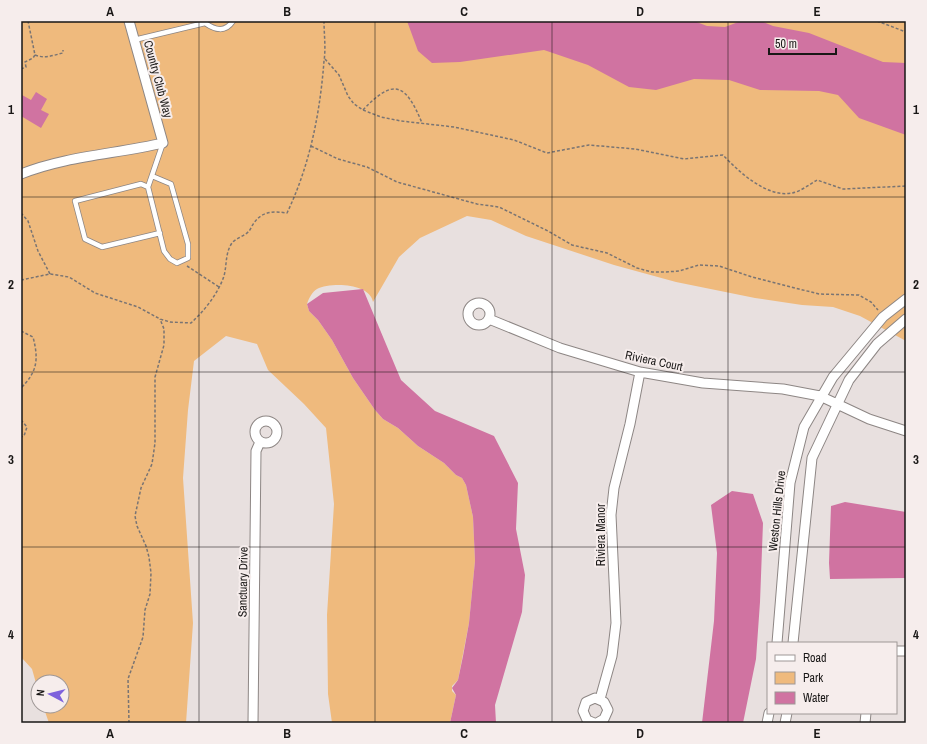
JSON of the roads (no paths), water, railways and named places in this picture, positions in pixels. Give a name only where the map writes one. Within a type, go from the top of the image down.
[{"type":"street","name":"Country Club Way","points":[[129,21],[163,143]]},
{"type":"street","points":[[21,174],[39,167],[163,143]]},
{"type":"street","name":"Weston Hills Drive","points":[[777,642],[790,484],[804,427],[820,396],[833,377],[883,317],[906,299]]},
{"type":"street","name":"Riviera Court","points":[[489,318],[560,348],[640,372],[703,383],[783,389],[820,396],[868,419],[906,431]]},
{"type":"street","points":[[794,642],[812,458],[849,380],[878,344],[906,319]]},
{"type":"street","name":"Riviera Manor","points":[[600,699],[612,656],[616,623],[612,508],[614,488],[630,424],[640,372]]},
{"type":"street","name":"Sanctuary Drive","points":[[253,723],[256,451],[260,442]]},
{"type":"street","points":[[594,723],[587,720],[584,716],[584,706],[590,699],[600,699],[607,706],[608,710],[604,719],[597,723]]},
{"type":"lane","points":[[134,40],[207,22],[213,29],[220,30],[227,28],[233,21]]},
{"type":"lane","points":[[152,176],[171,184],[188,244],[188,258],[184,262],[178,263],[170,259],[164,251],[148,187],[163,143]]},
{"type":"lane","points":[[148,187],[141,184],[75,201],[85,239],[102,247],[160,233]]},
{"type":"water","points":[[407,21],[694,21],[707,26],[725,27],[741,21],[761,21],[773,26],[809,33],[883,62],[906,63],[906,135],[859,118],[838,95],[819,91],[760,90],[729,80],[694,79],[656,90],[629,87],[588,65],[544,50],[460,62],[432,63],[418,51]]},
{"type":"water","points":[[36,92],[47,99],[41,110],[49,114],[41,128],[21,116],[22,95],[31,100]]},
{"type":"water","points":[[363,289],[401,380],[435,411],[494,436],[518,483],[516,529],[525,575],[522,612],[495,705],[496,723],[450,723],[456,695],[452,688],[458,680],[469,623],[475,561],[473,517],[466,485],[462,478],[456,475],[444,463],[418,446],[398,428],[383,419],[353,378],[332,340],[318,320],[309,311],[307,304],[323,293]]},
{"type":"water","points":[[732,491],[753,494],[763,523],[756,659],[743,723],[702,723],[714,621],[717,553],[711,505]]},
{"type":"water","points":[[845,502],[906,512],[906,578],[830,579],[829,563],[831,506]]}]
